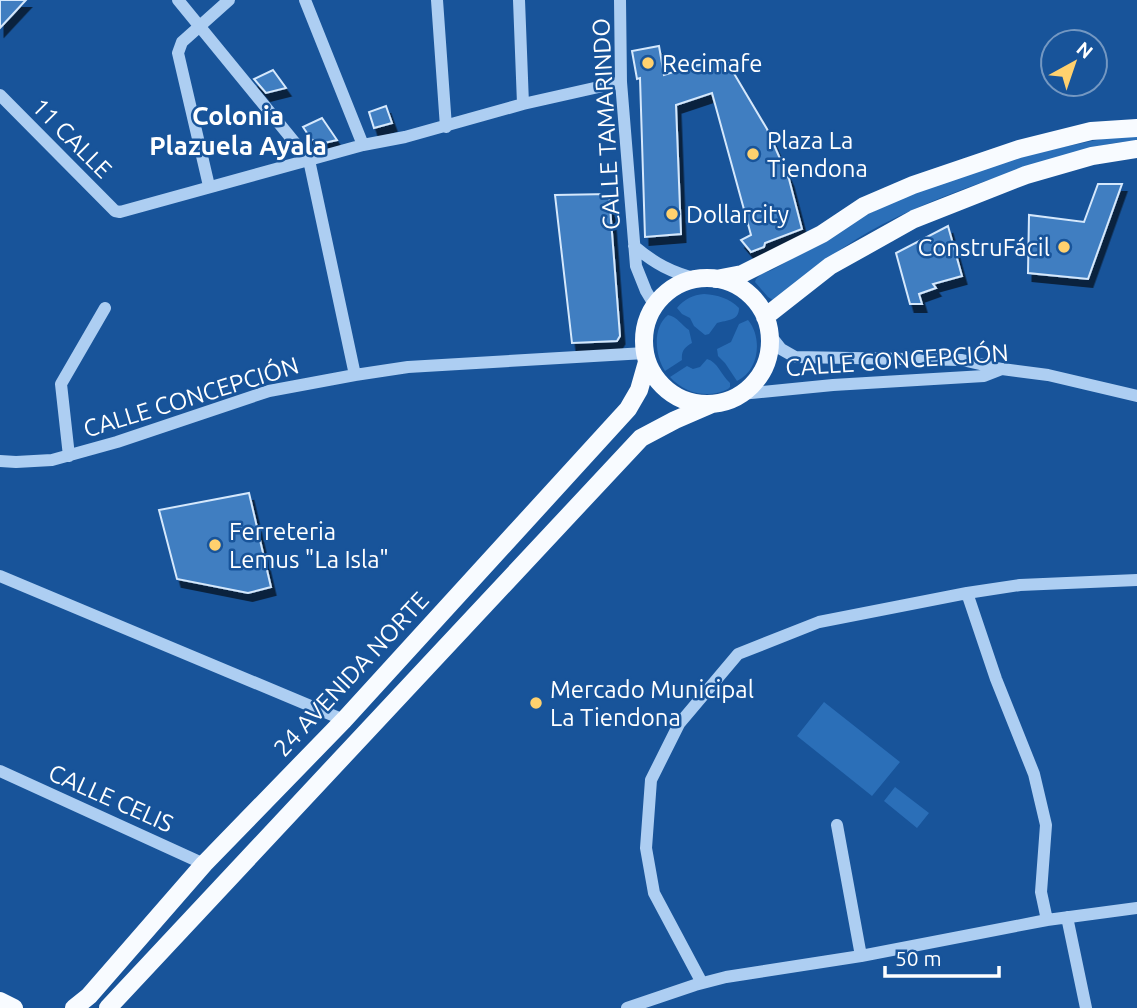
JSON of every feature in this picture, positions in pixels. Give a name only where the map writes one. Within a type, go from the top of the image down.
[{"type":"main road","points":[[716,279],[746,291],[755,301],[765,317],[770,335],[769,354],[762,372],[741,394],[712,404],[693,402],[675,395],[661,383],[646,357],[645,332],[650,314],[673,288],[697,279],[742,274],[822,234],[864,206],[924,181],[1019,149],[1091,131],[1137,128]]},
{"type":"main road","points":[[765,317],[830,266],[914,219],[1026,175],[1091,156],[1137,149]]},
{"type":"main road","name":"24 AVENIDA NORTE","points":[[74,1008],[89,996],[204,864],[344,720],[628,409],[639,390],[646,357]]},
{"type":"main road","name":"24 AVENIDA NORTE","points":[[108,1008],[641,438],[712,404]]},
{"type":"main road","points":[[0,1001],[15,1008]]},
{"type":"street","points":[[178,0],[309,160],[355,375]]},
{"type":"street","points":[[229,0],[181,41],[178,53],[209,186],[363,145],[446,127],[523,104],[621,82]]},
{"type":"street","points":[[305,0],[363,145]]},
{"type":"street","points":[[437,0],[446,127]]},
{"type":"street","points":[[519,0],[523,104]]},
{"type":"street","name":"CALLE TAMARINDO","points":[[620,0],[621,82],[636,266],[655,306]]},
{"type":"street","name":"11 CALLE","points":[[0,95],[115,211],[120,212],[209,186]]},
{"type":"street","name":"CALLE TAMARINDO","points":[[634,246],[662,267],[697,279]]},
{"type":"street","points":[[69,456],[61,384],[105,308]]},
{"type":"street","points":[[770,335],[781,349],[795,357],[962,360],[1002,369]]},
{"type":"street","name":"CALLE CONCEPCIÓN","points":[[0,461],[52,460],[69,456],[269,391],[355,375],[408,367],[646,357]]},
{"type":"street","name":"CALLE CONCEPCIÓN","points":[[741,394],[833,385],[984,376],[1002,369],[1048,375],[1137,396]]},
{"type":"street","points":[[0,576],[344,720]]},
{"type":"street","points":[[702,983],[654,893],[646,848],[651,780],[679,724],[738,654],[820,622],[967,593],[1020,585],[1137,580]]},
{"type":"street","points":[[967,593],[996,679],[1034,774],[1046,825],[1041,892],[1047,920]]},
{"type":"street","name":"CALLE CELIS","points":[[0,771],[204,864]]},
{"type":"street","points":[[837,825],[861,956]]},
{"type":"street","points":[[626,1008],[726,976],[861,956],[1047,920],[1137,908]]},
{"type":"street","points":[[1067,917],[1086,1008]]},
{"type":"shaded area","points":[[1137,134],[1137,141],[1099,146],[1062,156],[979,183],[902,215],[854,241],[773,300],[755,282],[761,274],[858,219],[903,197],[1016,157]]},
{"type":"shaded area","points":[[704,294],[723,298],[739,308],[735,318],[717,323],[709,334],[705,335],[677,308],[689,298]]},
{"type":"shaded area","points":[[668,315],[689,330],[692,343],[684,350],[682,360],[665,371],[657,350],[657,334]]},
{"type":"shaded area","points":[[748,320],[756,336],[756,354],[750,370],[737,381],[718,356],[717,349],[731,342],[739,324]]},
{"type":"shaded area","points":[[707,359],[714,363],[730,383],[728,389],[713,394],[698,393],[676,383],[670,377],[687,366],[693,369],[700,367]]},
{"type":"shaded area","points":[[824,702],[900,762],[872,796],[797,736]]},
{"type":"shaded area","points":[[895,787],[929,813],[917,828],[884,801]]},
{"type":"building","points":[[0,0],[26,0],[0,28]]},
{"type":"building","name":"Plaza La Tiendona","points":[[659,46],[664,75],[726,60],[767,129],[789,179],[802,229],[765,243],[764,247],[751,252],[741,240],[751,235],[712,93],[676,105],[681,234],[645,237],[640,78],[637,79],[632,51]]},
{"type":"building","points":[[273,70],[286,88],[266,93],[254,79]]},
{"type":"building","points":[[386,106],[392,123],[374,128],[369,112]]},
{"type":"building","points":[[322,118],[337,140],[320,144],[311,139],[303,127]]},
{"type":"building","name":"ConstruFácil","points":[[1098,184],[1122,184],[1088,279],[1028,273],[1029,215],[1084,222]]},
{"type":"building","points":[[609,194],[620,336],[617,341],[572,343],[555,195]]},
{"type":"building","points":[[948,226],[962,276],[933,284],[936,288],[919,294],[922,304],[910,304],[896,253]]},
{"type":"building","name":"Ferreteria Lemus \"La Isla\"","points":[[249,493],[271,587],[248,593],[177,579],[159,510]]},
{"type":"place","name":"Recimafe","points":[[648,63]]},
{"type":"place","name":"Plaza La Tiendona","points":[[753,154]]},
{"type":"place","name":"Dollarcity","points":[[672,214]]},
{"type":"place","name":"ConstruFácil","points":[[1064,247]]},
{"type":"place","name":"Ferreteria Lemus \"La Isla\"","points":[[215,545]]},
{"type":"place","name":"Mercado Municipal La Tiendona","points":[[536,703]]},
{"type":"district","name":"Colonia Plazuela Ayala","points":[[238,130]]}]
